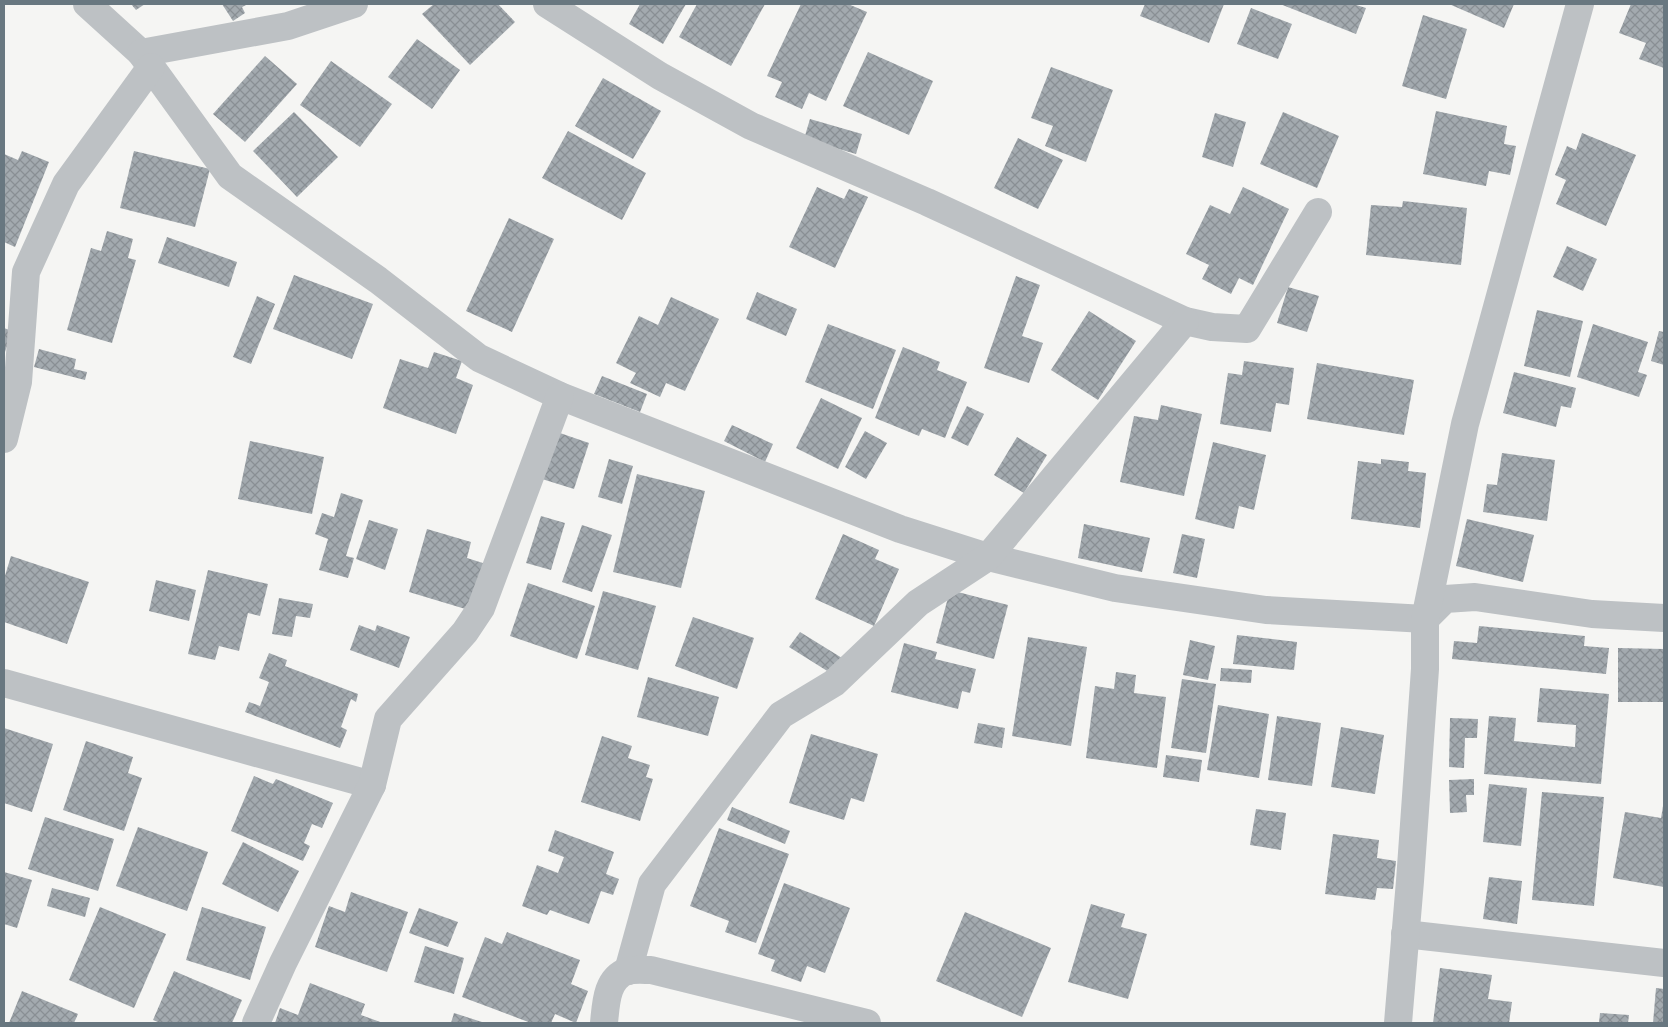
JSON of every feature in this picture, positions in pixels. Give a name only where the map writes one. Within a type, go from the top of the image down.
[{"type":"street","points":[[87,4],[146,60],[230,176],[378,280],[480,358],[560,396],[900,529],[988,557],[1115,588],[1266,610],[1424,619],[1445,599],[1475,597],[1592,614],[1664,618]]},
{"type":"street","points":[[4,438],[18,382],[26,272],[66,184],[146,60],[288,26],[354,4]]},
{"type":"street","points":[[547,4],[660,76],[751,126],[927,202],[1185,321],[1212,326],[1247,329],[1318,212]]},
{"type":"street","points":[[1398,1023],[1425,669],[1424,619],[1465,424],[1580,4]]},
{"type":"street","points":[[628,971],[652,884],[781,715],[834,683],[918,603],[988,557],[1185,321]]},
{"type":"street","points":[[256,1023],[282,964],[372,785],[388,719],[465,632],[481,608],[560,396]]},
{"type":"street","points":[[4,683],[372,785]]},
{"type":"street","points":[[1405,934],[1664,963]]},
{"type":"street","points":[[604,1023],[606,996],[615,979],[628,971],[651,970],[867,1023]]},
{"type":"building","points":[[131,4],[145,4],[136,10]]},
{"type":"building","points":[[222,4],[248,4],[242,7],[245,13],[233,21]]},
{"type":"building","points":[[434,4],[498,4],[515,22],[470,65],[422,14]]},
{"type":"building","points":[[640,4],[686,4],[663,44],[629,24]]},
{"type":"building","points":[[697,4],[765,4],[731,66],[679,37]]},
{"type":"building","points":[[801,4],[848,4],[867,12],[826,101],[809,93],[802,109],[775,97],[782,82],[767,76]]},
{"type":"building","points":[[1145,4],[1224,4],[1209,43],[1140,16]]},
{"type":"building","points":[[1280,4],[1353,4],[1366,8],[1356,34]]},
{"type":"building","points":[[1449,4],[1514,4],[1504,28]]},
{"type":"building","points":[[1631,4],[1664,5],[1664,68],[1639,59],[1646,43],[1619,33]]},
{"type":"building","points":[[1251,8],[1292,24],[1278,59],[1237,44]]},
{"type":"building","points":[[1423,15],[1467,29],[1446,99],[1402,86]]},
{"type":"building","points":[[417,39],[460,70],[432,109],[388,77]]},
{"type":"building","points":[[868,52],[933,81],[909,135],[843,106]]},
{"type":"building","points":[[265,56],[297,84],[245,142],[213,114]]},
{"type":"building","points":[[331,61],[392,104],[360,147],[300,105]]},
{"type":"building","points":[[1051,67],[1113,90],[1086,162],[1045,146],[1053,126],[1031,118]]},
{"type":"building","points":[[603,78],[661,111],[633,159],[575,126]]},
{"type":"building","points":[[1436,111],[1507,126],[1504,144],[1516,146],[1510,175],[1489,171],[1486,186],[1423,174]]},
{"type":"building","points":[[294,112],[338,157],[297,197],[253,151]]},
{"type":"building","points":[[1283,112],[1339,136],[1317,188],[1260,164]]},
{"type":"building","points":[[1215,113],[1246,122],[1233,167],[1202,157]]},
{"type":"building","points":[[810,119],[862,134],[856,154],[804,139]]},
{"type":"building","points":[[568,131],[646,173],[622,220],[542,178]]},
{"type":"building","points":[[1582,133],[1636,155],[1606,226],[1556,204],[1566,180],[1555,175],[1567,146],[1576,150]]},
{"type":"building","points":[[1018,138],[1063,160],[1038,209],[994,188]]},
{"type":"building","points":[[22,151],[49,162],[15,247],[4,242],[4,154],[18,160]]},
{"type":"building","points":[[134,151],[210,169],[195,227],[120,208]]},
{"type":"building","points":[[817,187],[844,199],[849,189],[868,197],[835,268],[789,247]]},
{"type":"building","points":[[1243,187],[1289,209],[1253,285],[1239,278],[1231,294],[1202,279],[1209,265],[1186,254],[1210,205],[1230,214]]},
{"type":"building","points":[[1403,201],[1467,208],[1461,265],[1366,255],[1371,205],[1402,207]]},
{"type":"building","points":[[509,218],[554,239],[512,332],[466,311]]},
{"type":"building","points":[[107,231],[133,239],[128,258],[136,260],[112,343],[67,330],[91,248],[101,251]]},
{"type":"building","points":[[167,237],[237,262],[229,287],[158,263]]},
{"type":"building","points":[[1567,246],[1597,259],[1583,291],[1553,277]]},
{"type":"building","points":[[294,275],[373,304],[352,359],[273,329]]},
{"type":"building","points":[[1016,276],[1040,285],[1022,336],[1043,343],[1029,383],[984,368]]},
{"type":"building","points":[[1288,287],[1319,296],[1307,332],[1277,323]]},
{"type":"building","points":[[757,292],[797,309],[786,336],[746,319]]},
{"type":"building","points":[[257,296],[275,304],[251,364],[233,357]]},
{"type":"building","points":[[671,297],[719,319],[685,391],[666,383],[660,397],[630,383],[636,373],[616,363],[639,316],[658,325]]},
{"type":"building","points":[[1537,310],[1583,321],[1570,377],[1524,366]]},
{"type":"building","points":[[1089,311],[1136,341],[1098,400],[1051,370]]},
{"type":"building","points":[[828,324],[896,350],[873,409],[805,382]]},
{"type":"building","points":[[1593,324],[1648,342],[1638,372],[1647,375],[1639,397],[1577,377]]},
{"type":"building","points":[[4,328],[12,331],[4,355]]},
{"type":"building","points":[[1659,331],[1664,332],[1664,365],[1651,361]]},
{"type":"building","points":[[903,347],[940,362],[937,370],[967,382],[945,438],[922,429],[919,436],[875,418]]},
{"type":"building","points":[[39,349],[76,359],[74,369],[87,372],[85,380],[34,367]]},
{"type":"building","points":[[434,352],[462,361],[456,378],[473,385],[456,434],[383,408],[400,359],[428,368]]},
{"type":"building","points":[[1244,361],[1294,368],[1289,405],[1276,403],[1271,432],[1220,424],[1228,373],[1242,375]]},
{"type":"building","points":[[1317,363],[1414,380],[1404,435],[1307,419]]},
{"type":"building","points":[[1514,372],[1576,388],[1571,408],[1561,406],[1556,427],[1503,413]]},
{"type":"building","points":[[602,376],[647,394],[640,412],[594,394]]},
{"type":"building","points":[[821,398],[862,418],[838,469],[796,448]]},
{"type":"building","points":[[1161,405],[1202,414],[1184,496],[1120,482],[1134,416],[1158,420]]},
{"type":"building","points":[[967,406],[984,414],[968,446],[951,438]]},
{"type":"building","points":[[732,425],[773,444],[765,462],[724,441]]},
{"type":"building","points":[[865,431],[887,443],[866,479],[845,467]]},
{"type":"building","points":[[557,432],[589,443],[574,489],[542,479]]},
{"type":"building","points":[[1017,437],[1047,455],[1024,493],[994,475]]},
{"type":"building","points":[[250,441],[324,457],[312,514],[238,499]]},
{"type":"building","points":[[1213,442],[1266,455],[1254,510],[1239,506],[1234,529],[1195,519]]},
{"type":"building","points":[[1502,453],[1555,460],[1547,521],[1483,512],[1487,484],[1497,485]]},
{"type":"building","points":[[609,459],[633,466],[622,504],[598,497]]},
{"type":"building","points":[[1381,459],[1409,462],[1408,471],[1426,473],[1420,528],[1351,519],[1358,461],[1381,464]]},
{"type":"building","points":[[637,474],[705,491],[681,588],[613,572]]},
{"type":"building","points":[[341,493],[363,500],[346,556],[354,558],[348,578],[319,570],[328,539],[315,534],[322,513],[334,517]]},
{"type":"building","points":[[541,516],[565,523],[551,570],[526,563]]},
{"type":"building","points":[[1467,519],[1534,535],[1523,582],[1456,566]]},
{"type":"building","points":[[369,520],[398,529],[385,570],[356,559]]},
{"type":"building","points":[[1084,524],[1150,538],[1142,572],[1078,558]]},
{"type":"building","points":[[582,525],[612,535],[592,592],[562,582]]},
{"type":"building","points":[[427,529],[471,542],[467,558],[486,564],[472,611],[409,592]]},
{"type":"building","points":[[843,534],[879,550],[875,559],[899,569],[874,626],[815,599]]},
{"type":"building","points":[[1182,534],[1205,539],[1197,578],[1173,573]]},
{"type":"building","points":[[11,556],[89,582],[67,644],[4,622],[4,579]]},
{"type":"building","points":[[208,570],[268,584],[260,616],[248,613],[239,651],[219,646],[215,660],[188,654]]},
{"type":"building","points":[[156,580],[196,590],[189,621],[149,611]]},
{"type":"building","points":[[528,583],[595,606],[577,659],[510,636]]},
{"type":"building","points":[[950,590],[1008,605],[994,659],[936,643]]},
{"type":"building","points":[[603,591],[656,606],[638,670],[585,655]]},
{"type":"building","points":[[279,598],[313,604],[310,618],[296,616],[292,637],[272,634]]},
{"type":"building","points":[[693,617],[754,638],[737,689],[675,666]]},
{"type":"building","points":[[359,625],[375,631],[377,625],[410,637],[399,668],[350,650]]},
{"type":"building","points":[[1479,626],[1585,636],[1584,646],[1609,648],[1606,674],[1452,659],[1454,641],[1477,643]]},
{"type":"building","points":[[800,632],[842,658],[832,674],[789,647]]},
{"type":"building","points":[[1237,635],[1297,642],[1294,670],[1233,664]]},
{"type":"building","points":[[1028,637],[1087,647],[1071,746],[1012,736]]},
{"type":"building","points":[[1190,640],[1215,646],[1208,680],[1183,675]]},
{"type":"building","points":[[904,643],[937,652],[935,659],[976,669],[970,693],[962,691],[958,709],[891,692]]},
{"type":"building","points":[[1618,648],[1664,649],[1664,702],[1618,702]]},
{"type":"building","points":[[269,653],[287,660],[285,666],[358,694],[356,702],[351,699],[341,727],[347,730],[340,748],[245,712],[249,702],[260,706],[269,682],[259,678]]},
{"type":"building","points":[[1221,668],[1252,670],[1251,683],[1220,681]]},
{"type":"building","points":[[1116,672],[1136,675],[1134,693],[1166,697],[1157,768],[1086,758],[1095,686],[1114,689]]},
{"type":"building","points":[[648,677],[719,697],[708,736],[637,717]]},
{"type":"building","points":[[1182,679],[1216,684],[1206,753],[1171,748]]},
{"type":"building","points":[[1540,688],[1609,694],[1601,784],[1484,774],[1489,716],[1516,718],[1514,741],[1575,747],[1576,725],[1537,722]]},
{"type":"building","points":[[1218,705],[1269,714],[1259,778],[1207,770]]},
{"type":"building","points":[[1277,716],[1321,723],[1312,786],[1268,780]]},
{"type":"building","points":[[1450,718],[1478,719],[1477,738],[1465,738],[1464,768],[1449,767]]},
{"type":"building","points":[[978,723],[1005,728],[1002,748],[974,743]]},
{"type":"building","points":[[1341,727],[1384,735],[1375,794],[1331,787]]},
{"type":"building","points":[[4,728],[53,744],[32,812],[4,803]]},
{"type":"building","points":[[811,734],[878,754],[864,802],[851,798],[844,820],[789,803]]},
{"type":"building","points":[[602,736],[632,746],[628,758],[650,765],[646,777],[653,779],[640,821],[581,802]]},
{"type":"building","points":[[86,741],[133,757],[128,773],[142,778],[124,831],[63,810]]},
{"type":"building","points":[[1166,755],[1202,760],[1199,782],[1163,777]]},
{"type":"building","points":[[254,776],[273,784],[276,779],[333,803],[322,828],[312,824],[304,843],[310,846],[303,861],[231,831]]},
{"type":"building","points":[[1474,779],[1474,795],[1466,795],[1467,812],[1450,813],[1449,780]]},
{"type":"building","points":[[1489,784],[1527,788],[1521,846],[1483,842]]},
{"type":"building","points":[[1542,792],[1604,797],[1594,906],[1532,900]]},
{"type":"building","points":[[1663,806],[1664,887],[1613,878],[1625,812],[1661,818]]},
{"type":"building","points":[[732,807],[790,831],[785,844],[727,820]]},
{"type":"building","points":[[1256,809],[1286,813],[1281,850],[1250,845]]},
{"type":"building","points":[[45,817],[114,839],[98,891],[28,869]]},
{"type":"building","points":[[138,827],[208,852],[187,911],[116,886]]},
{"type":"building","points":[[719,828],[789,854],[756,943],[725,932],[729,921],[690,906]]},
{"type":"building","points":[[555,830],[614,852],[606,874],[619,879],[613,895],[601,891],[589,924],[550,910],[547,915],[522,906],[537,865],[558,873],[564,857],[548,851]]},
{"type":"building","points":[[1333,834],[1379,840],[1377,858],[1396,861],[1393,889],[1377,888],[1375,900],[1325,894]]},
{"type":"building","points":[[243,842],[299,871],[278,912],[222,884]]},
{"type":"building","points":[[4,872],[32,880],[17,928],[4,924]]},
{"type":"building","points":[[1489,877],[1522,881],[1517,924],[1483,919]]},
{"type":"building","points":[[784,883],[850,908],[825,973],[807,966],[801,982],[771,971],[775,960],[758,954]]},
{"type":"building","points":[[52,888],[90,898],[85,917],[47,906]]},
{"type":"building","points":[[351,892],[408,912],[387,972],[315,947],[329,906],[345,912]]},
{"type":"building","points":[[1091,904],[1125,914],[1121,927],[1147,934],[1128,999],[1068,982]]},
{"type":"building","points":[[100,907],[166,934],[134,1008],[69,980]]},
{"type":"building","points":[[202,907],[266,927],[250,980],[186,960]]},
{"type":"building","points":[[419,908],[458,922],[448,947],[409,933]]},
{"type":"building","points":[[965,912],[1051,948],[1022,1017],[936,981]]},
{"type":"building","points":[[507,932],[580,960],[571,984],[588,991],[576,1023],[555,1014],[551,1023],[531,1023],[462,997],[485,937],[502,944]]},
{"type":"building","points":[[425,946],[464,958],[454,994],[414,982]]},
{"type":"building","points":[[1440,968],[1492,975],[1488,999],[1512,1002],[1509,1023],[1433,1023]]},
{"type":"building","points":[[174,971],[242,1000],[232,1023],[160,1023],[153,1020]]},
{"type":"building","points":[[310,983],[365,1004],[361,1015],[383,1023],[275,1023],[280,1008],[298,1015]]},
{"type":"building","points":[[1656,988],[1664,989],[1664,1023],[1653,1023]]},
{"type":"building","points":[[22,991],[78,1014],[74,1023],[9,1023]]},
{"type":"building","points":[[454,1013],[485,1023],[451,1023]]},
{"type":"building","points":[[1600,1013],[1629,1015],[1628,1023],[1599,1023]]}]
